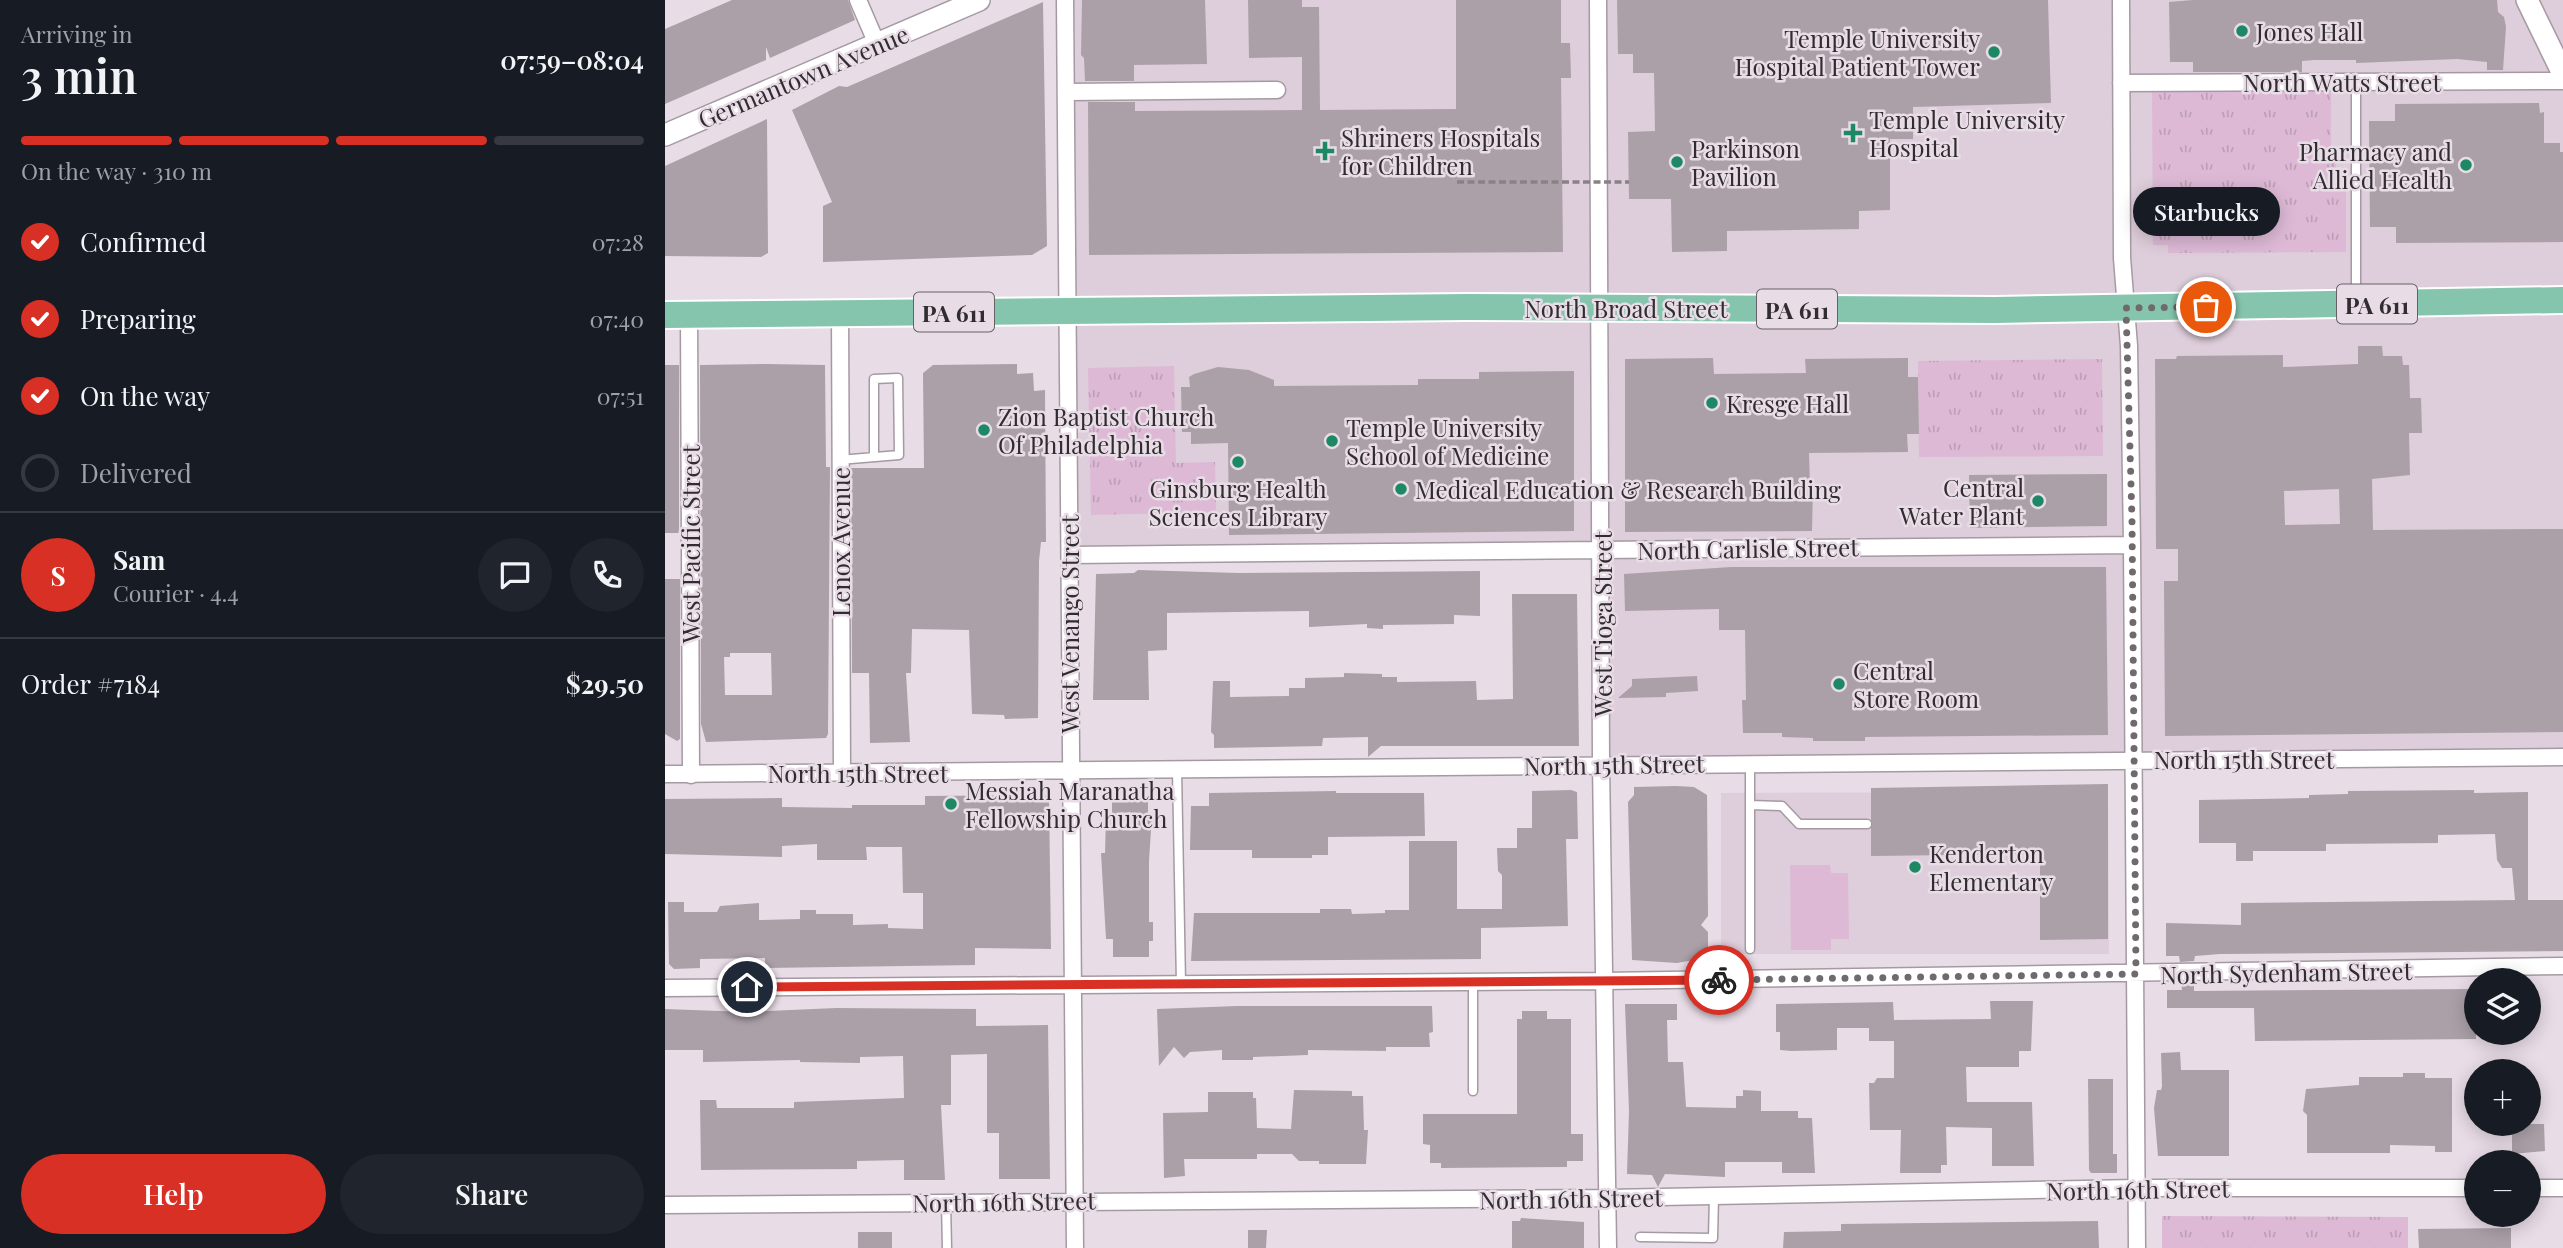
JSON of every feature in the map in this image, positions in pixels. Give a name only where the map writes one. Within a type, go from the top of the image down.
[{"type":"main road","name":"North Broad Street","points":[[673,312],[1598,307],[2126,308],[2563,300]]},
{"type":"street","points":[[858,0],[877,44]]},
{"type":"street","name":"Germantown Avenue","points":[[665,135],[979,0]]},
{"type":"street","name":"West Venango Street","points":[[1065,0],[1068,92],[1069,772],[1075,984],[1075,1248]]},
{"type":"street","name":"West Tioga Street","points":[[1598,0],[1601,764],[1608,1248]]},
{"type":"street","points":[[2121,0],[2122,258],[2126,308],[2132,545],[2137,1248]]},
{"type":"street","points":[[2528,0],[2563,74]]},
{"type":"street","name":"North Watts Street","points":[[2121,83],[2563,81]]},
{"type":"street","points":[[1068,92],[1277,90]]},
{"type":"street","name":"West Pacific Street","points":[[673,312],[691,775]]},
{"type":"street","name":"Lenox Avenue","points":[[840,312],[842,772]]},
{"type":"street","name":"North Carlisle Street","points":[[1070,555],[2132,545]]},
{"type":"street","name":"North 15th Street","points":[[665,774],[1069,772],[1750,762],[2563,757]]},
{"type":"street","name":"North Sydenham Street","points":[[665,988],[1604,981],[2563,967]]},
{"type":"street","name":"North 16th Street","points":[[665,1205],[1607,1198],[2136,1188],[2464,1188]]},
{"type":"street","points":[[2541,1188],[2563,1188]]},
{"type":"lane","points":[[2355,82],[2356,304]]},
{"type":"lane","points":[[839,460],[899,455],[898,378],[874,379],[874,456]]},
{"type":"lane","points":[[1750,762],[1750,949]]},
{"type":"lane","points":[[1177,770],[1181,984]]},
{"type":"lane","points":[[1750,805],[1782,806],[1799,824],[1867,824]]},
{"type":"lane","points":[[1473,982],[1473,1091]]},
{"type":"lane","points":[[1640,1237],[1713,1238],[1714,1196]]},
{"type":"lane","points":[[946,1202],[947,1248]]},
{"type":"path","points":[[1457,182],[1629,182]]},
{"type":"shaded area","points":[[1064,0],[2563,0],[2563,757],[1601,763],[1602,550],[1070,555]]},
{"type":"shaded area","name":"Kenderton Elementary","points":[[2108,792],[2109,954],[1721,954],[1721,793]]},
{"type":"green space","points":[[2331,91],[2331,160],[2336,160],[2336,175],[2346,175],[2346,252],[2168,253],[2168,245],[2153,245],[2152,92]]},
{"type":"green space","points":[[2102,359],[2103,456],[1919,457],[1918,361]]},
{"type":"green space","points":[[1174,366],[1176,463],[1215,462],[1216,512],[1091,515],[1088,368]]},
{"type":"green space","points":[[1790,865],[1830,865],[1831,873],[1848,873],[1849,939],[1831,939],[1831,950],[1791,950]]},
{"type":"green space","points":[[2162,1216],[2408,1217],[2408,1248],[2162,1248]]},
{"type":"building","points":[[732,0],[848,0],[855,20],[770,58],[766,47],[766,60],[665,104],[665,29]]},
{"type":"building","points":[[1082,0],[1205,0],[1207,64],[1134,65],[1134,81],[1085,81],[1084,58],[1081,55]]},
{"type":"building","name":"Shriners Hospitals for Children","points":[[1248,0],[1302,0],[1302,7],[1319,7],[1320,110],[1456,109],[1456,0],[1561,0],[1561,43],[1570,43],[1571,78],[1561,78],[1563,252],[1089,255],[1088,102],[1135,102],[1135,111],[1302,110],[1302,57],[1249,58]]},
{"type":"building","points":[[1617,0],[2048,0],[2051,103],[1913,107],[1913,139],[1890,139],[1890,210],[1859,211],[1859,229],[1727,231],[1727,251],[1672,252],[1671,199],[1629,199],[1628,132],[1655,131],[1654,73],[1633,73],[1633,54],[1618,54]]},
{"type":"building","points":[[2497,0],[2498,12],[2504,17],[2506,27],[2503,70],[2487,70],[2487,62],[2457,59],[2356,63],[2356,60],[2314,60],[2302,61],[2302,72],[2193,72],[2193,62],[2170,62],[2169,2]]},
{"type":"building","points":[[1043,2],[1047,246],[1032,255],[823,262],[823,206],[832,202],[792,110],[839,86],[847,87]]},
{"type":"building","name":"Pharmacy and Allied Health","points":[[2539,103],[2540,113],[2544,112],[2544,143],[2560,143],[2560,152],[2563,152],[2563,242],[2396,243],[2396,227],[2370,227],[2369,121],[2395,121],[2395,104]]},
{"type":"building","points":[[767,119],[768,253],[761,257],[665,256],[665,166]]},
{"type":"building","points":[[2358,346],[2382,346],[2383,356],[2402,356],[2403,365],[2409,365],[2410,398],[2421,398],[2422,433],[2409,433],[2410,475],[2372,479],[2373,530],[2563,529],[2563,732],[2165,736],[2164,581],[2178,581],[2178,549],[2156,549],[2155,359],[2176,359],[2177,356],[2283,355],[2283,367],[2358,364]],"holes":[[[2339,489],[2340,524],[2285,525],[2284,491]]]},
{"type":"building","points":[[1713,358],[1714,374],[1806,373],[1805,359],[1908,358],[1908,377],[1918,377],[1919,434],[1907,434],[1908,452],[1809,453],[1810,486],[1813,486],[1812,531],[1625,532],[1625,359]]},
{"type":"building","points":[[1017,364],[1017,374],[1033,373],[1034,391],[1045,390],[1046,542],[1041,542],[1039,561],[1038,718],[1005,719],[1004,715],[972,714],[969,630],[912,629],[911,673],[906,673],[910,742],[870,743],[869,673],[852,673],[851,468],[924,468],[923,373],[933,365]]},
{"type":"building","points":[[665,365],[679,365],[679,533],[665,533]]},
{"type":"building","points":[[700,365],[825,365],[826,467],[830,467],[826,738],[706,742],[701,724]],"holes":[[[730,653],[771,653],[772,695],[725,695],[724,657],[730,657]]]},
{"type":"building","name":"Medical Education & Research Building","points":[[1218,367],[1249,370],[1274,380],[1274,386],[1418,385],[1418,379],[1479,379],[1479,372],[1574,371],[1574,531],[1229,535],[1228,443],[1191,444],[1191,432],[1182,432],[1181,387],[1190,387],[1189,377],[1194,374]]},
{"type":"building","name":"Central Water Plant","points":[[2107,474],[2107,526],[1970,528],[1969,475]]},
{"type":"building","points":[[1731,567],[2106,567],[2108,735],[1865,737],[1865,741],[1813,741],[1813,738],[1782,737],[1782,733],[1743,733],[1742,700],[1746,700],[1745,630],[1719,630],[1719,609],[1625,611],[1624,574]]},
{"type":"building","points":[[1138,570],[1239,573],[1480,571],[1480,616],[1454,615],[1454,624],[1383,625],[1383,629],[1367,628],[1367,624],[1309,627],[1309,611],[1167,613],[1167,650],[1148,651],[1149,700],[1093,700],[1096,574],[1134,573]]},
{"type":"building","points":[[665,579],[680,579],[680,739],[677,741],[665,734]]},
{"type":"building","points":[[1512,594],[1577,594],[1579,746],[1381,746],[1368,757],[1368,737],[1323,738],[1322,746],[1214,748],[1214,735],[1211,732],[1213,681],[1230,681],[1230,697],[1289,696],[1289,688],[1305,688],[1305,678],[1344,677],[1344,673],[1382,674],[1382,677],[1397,677],[1397,682],[1476,681],[1477,700],[1513,699]]},
{"type":"building","points":[[1697,676],[1698,691],[1666,693],[1666,697],[1618,698],[1632,686],[1632,679]]},
{"type":"building","name":"Kenderton Elementary","points":[[2108,784],[2108,939],[2040,940],[2040,854],[1871,856],[1871,788]]},
{"type":"building","points":[[1634,787],[1694,787],[1707,795],[1708,916],[1701,925],[1708,932],[1708,953],[1705,958],[1677,963],[1632,960],[1628,802],[1634,795]]},
{"type":"building","points":[[2474,790],[2474,793],[2528,792],[2528,900],[2563,900],[2563,951],[2220,954],[2195,956],[2194,961],[2180,962],[2179,956],[2166,956],[2166,923],[2241,925],[2241,903],[2515,900],[2512,868],[2502,868],[2497,860],[2495,834],[2438,835],[2438,843],[2326,844],[2326,851],[2253,851],[2253,861],[2236,861],[2236,843],[2199,843],[2199,800],[2309,798],[2309,795],[2348,794],[2348,791]]},
{"type":"building","points":[[1532,791],[1577,792],[1578,839],[1566,839],[1568,926],[1481,928],[1481,959],[1191,961],[1194,913],[1320,913],[1320,909],[1351,909],[1352,914],[1409,910],[1409,841],[1457,841],[1457,909],[1502,909],[1502,875],[1498,871],[1497,848],[1517,848],[1517,828],[1532,828]]},
{"type":"building","points":[[1209,793],[1424,793],[1425,836],[1328,837],[1328,855],[1312,855],[1312,858],[1252,858],[1252,850],[1190,850],[1191,806],[1209,806]]},
{"type":"building","points":[[1049,795],[1051,949],[975,948],[975,965],[765,968],[765,958],[700,959],[700,968],[674,969],[669,964],[668,902],[684,902],[684,912],[717,912],[720,906],[759,903],[759,920],[800,919],[800,910],[816,910],[816,914],[853,914],[853,925],[888,924],[888,928],[923,929],[923,893],[903,893],[902,847],[866,847],[867,860],[817,860],[817,844],[782,846],[782,857],[665,854],[665,799],[782,798],[782,807],[852,808],[852,805],[925,805],[925,796]]},
{"type":"building","points":[[1112,801],[1148,801],[1148,814],[1152,814],[1149,922],[1153,922],[1153,941],[1149,941],[1149,957],[1113,957],[1113,939],[1106,939],[1101,853],[1105,853],[1106,817],[1112,817]]},
{"type":"building","points":[[2181,982],[2194,982],[2194,991],[2464,989],[2464,1039],[2255,1041],[2254,1008],[2167,1008],[2167,990],[2182,990]]},
{"type":"building","points":[[1990,1001],[2033,1001],[2031,1051],[2019,1051],[2019,1067],[1966,1067],[1967,1102],[2032,1102],[2034,1166],[1992,1166],[1992,1128],[1946,1127],[1947,1165],[1941,1165],[1941,1173],[1900,1173],[1901,1130],[1870,1130],[1869,1083],[1874,1083],[1877,1078],[1894,1078],[1894,1041],[1869,1041],[1869,1028],[1837,1028],[1837,1050],[1791,1051],[1780,1050],[1780,1032],[1776,1032],[1776,1004],[1893,1002],[1894,1020],[1991,1019]]},
{"type":"building","points":[[1625,1004],[1677,1004],[1677,1020],[1667,1020],[1668,1062],[1683,1062],[1686,1107],[1736,1108],[1736,1096],[1743,1096],[1743,1090],[1761,1091],[1761,1111],[1798,1111],[1798,1118],[1812,1118],[1815,1173],[1782,1173],[1782,1162],[1725,1162],[1725,1177],[1665,1174],[1658,1187],[1652,1175],[1627,1174],[1629,1111]]},
{"type":"building","points":[[1237,1006],[1432,1006],[1433,1032],[1429,1033],[1430,1047],[1386,1047],[1386,1051],[1308,1050],[1308,1055],[1253,1057],[1253,1060],[1222,1060],[1222,1050],[1190,1052],[1184,1058],[1174,1047],[1159,1066],[1157,1009]]},
{"type":"building","points":[[836,1008],[976,1009],[976,1026],[1048,1025],[1050,1179],[999,1179],[999,1133],[987,1133],[987,1054],[951,1055],[951,1105],[941,1105],[945,1180],[904,1180],[904,1160],[857,1161],[857,1169],[701,1170],[700,1100],[716,1100],[717,1108],[794,1108],[794,1102],[904,1098],[903,1056],[860,1057],[860,1063],[800,1060],[703,1062],[703,1050],[665,1050],[665,1009],[747,1012]]},
{"type":"building","points":[[1522,1011],[1547,1011],[1547,1019],[1571,1019],[1571,1134],[1583,1134],[1583,1161],[1567,1161],[1567,1167],[1441,1168],[1441,1163],[1430,1163],[1430,1145],[1423,1144],[1423,1114],[1517,1114],[1517,1019],[1522,1019]]},
{"type":"building","points":[[2180,1052],[2181,1070],[2229,1070],[2229,1156],[2158,1156],[2154,1108],[2157,1090],[2161,1090],[2162,1086],[2161,1053]]},
{"type":"building","points":[[2403,1073],[2425,1073],[2425,1078],[2452,1078],[2452,1152],[2435,1152],[2435,1146],[2390,1145],[2390,1153],[2307,1153],[2307,1115],[2303,1111],[2306,1089],[2359,1085],[2359,1077],[2403,1077]]},
{"type":"building","points":[[2088,1079],[2113,1079],[2113,1154],[2117,1154],[2117,1173],[2091,1173],[2089,1170]]},
{"type":"building","points":[[1294,1090],[1352,1091],[1352,1096],[1363,1096],[1364,1130],[1368,1130],[1366,1164],[1319,1164],[1319,1161],[1299,1161],[1292,1154],[1257,1154],[1257,1159],[1184,1159],[1185,1176],[1164,1178],[1163,1113],[1208,1112],[1208,1092],[1253,1092],[1253,1098],[1256,1098],[1257,1128],[1291,1129]]},
{"type":"building","points":[[2541,1124],[2544,1124],[2545,1151],[2512,1150],[2512,1136],[2541,1136]]},
{"type":"building","points":[[1521,1218],[1584,1222],[1584,1248],[1512,1248],[1512,1221],[1520,1221]]},
{"type":"building","points":[[2098,1221],[2099,1248],[1783,1248],[1784,1232],[1841,1231],[1841,1224]]},
{"type":"building","points":[[2511,1228],[2511,1248],[2419,1248],[2418,1229]]},
{"type":"building","points":[[1248,1230],[1267,1230],[1266,1248],[1248,1248]]},
{"type":"building","points":[[858,1232],[892,1232],[892,1248],[858,1248]]},
{"type":"way so far","points":[[1719,980],[2136,974],[2132,520],[2126,308],[2206,307]]},
{"type":"place","name":"Jones Hall","points":[[2242,31]]},
{"type":"place","name":"Temple University Hospital Patient Tower","points":[[1994,52]]},
{"type":"place","name":"Temple University Hospital","points":[[1853,133]]},
{"type":"place","name":"Shriners Hospitals for Children","points":[[1325,151]]},
{"type":"place","name":"Parkinson Pavilion","points":[[1677,162]]},
{"type":"place","name":"Pharmacy and Allied Health","points":[[2466,165]]},
{"type":"place","name":"Starbucks","points":[[2206,307]]},
{"type":"place","name":"Kresge Hall","points":[[1712,403]]},
{"type":"place","name":"Zion Baptist Church Of Philadelphia","points":[[984,430]]},
{"type":"place","name":"Temple University School of Medicine","points":[[1332,441]]},
{"type":"place","name":"Ginsburg Health Sciences Library","points":[[1238,462]]},
{"type":"place","name":"Medical Education & Research Building","points":[[1401,489]]},
{"type":"place","name":"Central Water Plant","points":[[2038,501]]},
{"type":"place","name":"Central Store Room","points":[[1839,684]]},
{"type":"place","name":"Messiah Maranatha Fellowship Church","points":[[951,804]]},
{"type":"place","name":"Kenderton Elementary","points":[[1915,867]]},
{"type":"route","points":[[747,987],[1719,980]]}]
